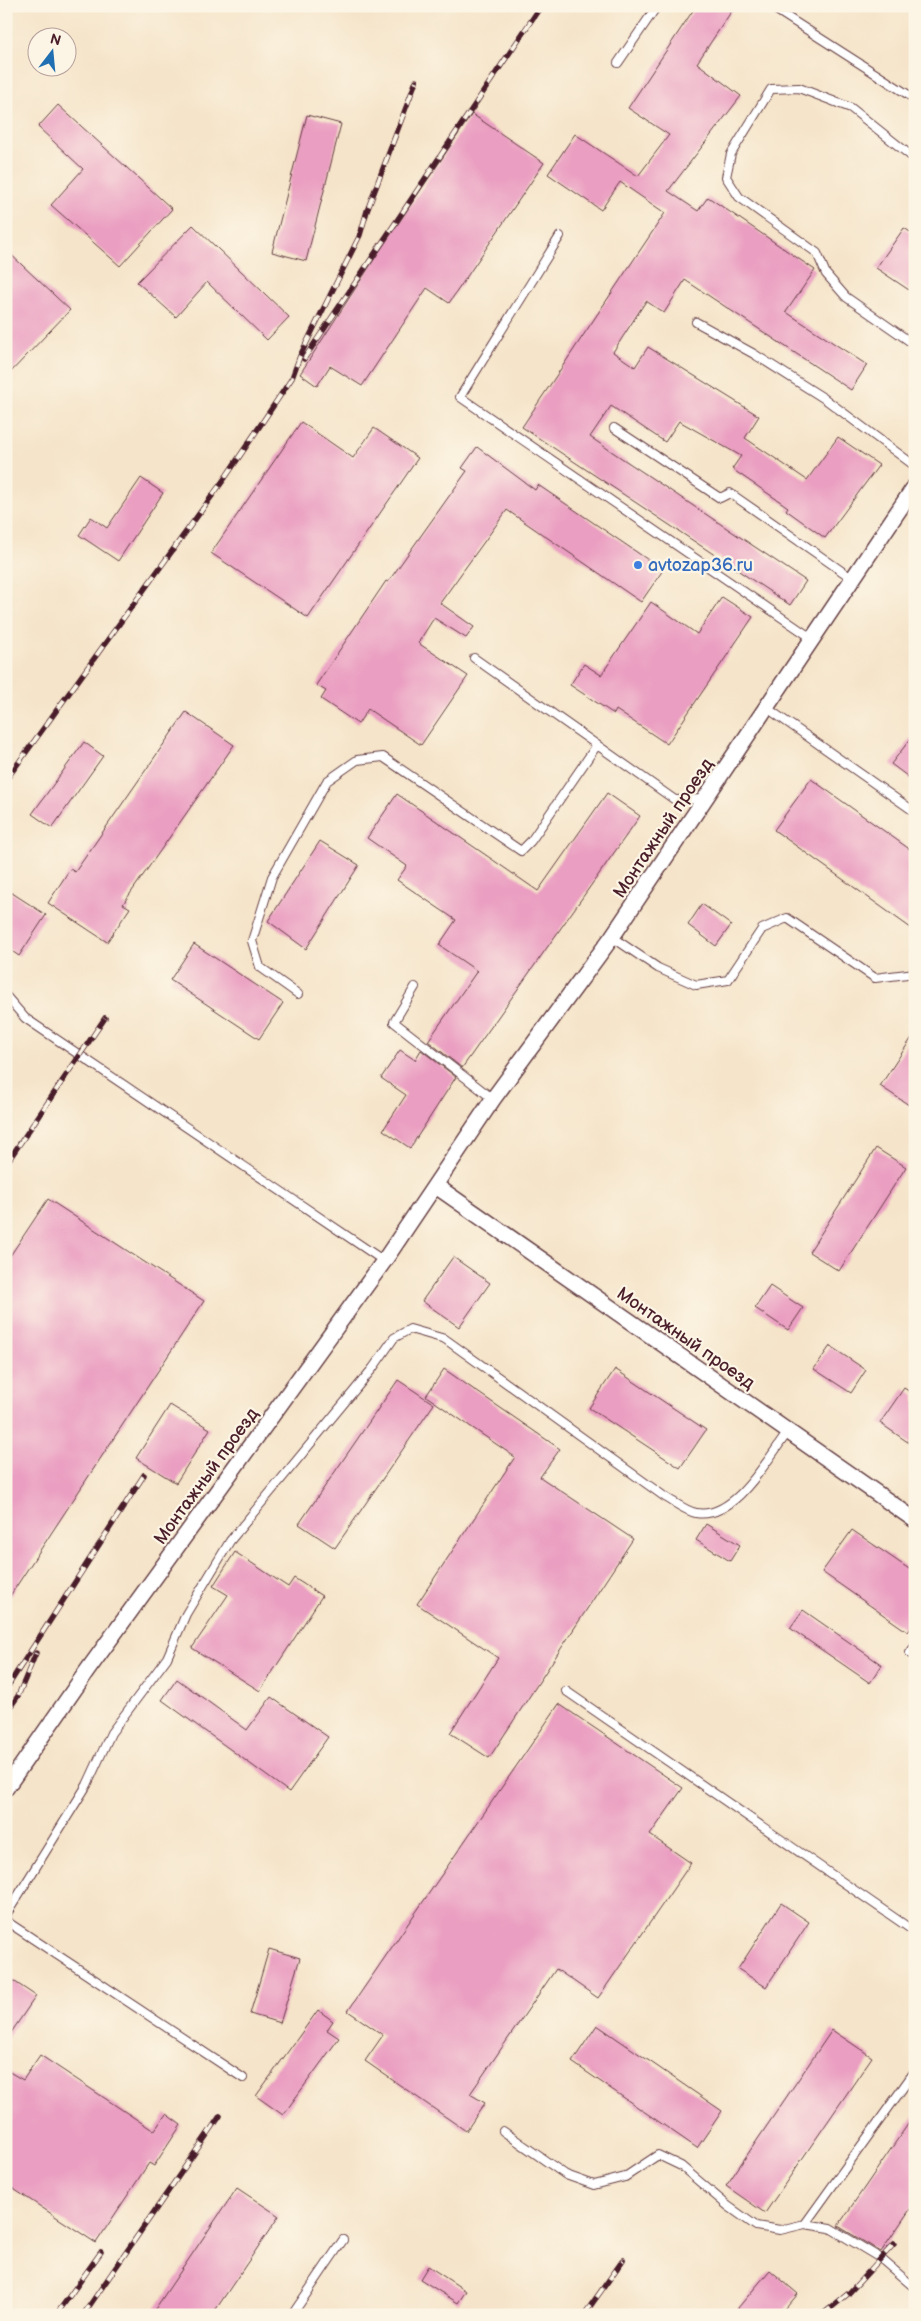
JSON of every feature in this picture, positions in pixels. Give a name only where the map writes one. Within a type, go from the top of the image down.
[{"type":"street","name":"Монтажный проезд","points":[[6,1788],[87,1671],[384,1261],[493,1100],[612,937],[915,486]]},
{"type":"street","name":"Монтажный проезд","points":[[436,1186],[915,1520]]},
{"type":"lane","points":[[618,63],[657,6]]},
{"type":"lane","points":[[770,6],[915,99]]},
{"type":"lane","points":[[915,159],[851,108],[799,88],[771,90],[731,154],[726,177],[739,197],[817,253],[826,274],[846,296],[915,345]]},
{"type":"lane","points":[[560,236],[460,397],[813,639]]},
{"type":"lane","points":[[696,322],[754,354],[825,399],[915,466]]},
{"type":"lane","points":[[614,428],[720,498],[730,492],[853,579]]},
{"type":"lane","points":[[474,658],[675,800],[706,799]]},
{"type":"lane","points":[[767,708],[915,812]]},
{"type":"lane","points":[[298,994],[260,967],[252,941],[272,876],[327,781],[357,760],[383,757],[521,851],[531,841],[597,745]]},
{"type":"lane","points":[[612,937],[658,968],[696,985],[728,980],[762,928],[787,918],[876,978],[915,973]]},
{"type":"lane","points":[[415,986],[394,1022],[493,1100]]},
{"type":"lane","points":[[6,996],[25,1018],[384,1261]]},
{"type":"lane","points":[[6,1915],[87,1785],[111,1733],[167,1658],[186,1614],[230,1541],[373,1368],[394,1338],[410,1329],[445,1339],[665,1497],[696,1513],[721,1511],[747,1488],[788,1432]]},
{"type":"lane","points":[[915,1646],[910,1653],[915,1656]]},
{"type":"lane","points":[[566,1691],[915,1932]]},
{"type":"lane","points":[[6,1921],[243,2078]]},
{"type":"lane","points":[[805,2224],[915,2071]]},
{"type":"lane","points":[[503,2131],[566,2175],[594,2185],[625,2177],[658,2155],[681,2166],[728,2206],[756,2226],[780,2230],[805,2224],[830,2228],[880,2258],[915,2288]]},
{"type":"lane","points":[[292,2315],[343,2240]]},
{"type":"building","points":[[696,6],[735,6],[697,63],[741,96],[668,191],[698,211],[708,197],[815,270],[786,312],[867,365],[851,390],[685,280],[664,313],[646,301],[613,352],[635,367],[648,347],[759,416],[745,438],[807,480],[838,437],[879,465],[825,538],[786,510],[788,507],[732,469],[741,456],[679,421],[665,442],[611,406],[590,437],[806,581],[790,605],[522,427],[665,213],[620,182],[601,210],[548,174],[575,134],[638,176],[669,135],[628,108]]},
{"type":"building","points":[[58,105],[172,209],[120,266],[51,205],[83,169],[38,127]]},
{"type":"building","points":[[472,114],[544,163],[449,303],[427,288],[362,386],[330,366],[317,386],[300,374]]},
{"type":"building","points":[[307,115],[341,124],[306,261],[272,252]]},
{"type":"building","points":[[193,225],[289,317],[267,340],[207,282],[176,317],[137,282]]},
{"type":"building","points":[[904,228],[915,235],[915,294],[876,268]]},
{"type":"building","points":[[6,250],[70,310],[6,377]]},
{"type":"building","points":[[301,422],[353,458],[374,428],[418,458],[308,618],[211,553]]},
{"type":"building","points":[[477,447],[535,490],[538,485],[663,570],[641,602],[507,510],[440,603],[474,627],[466,638],[434,618],[418,643],[468,676],[421,745],[368,709],[358,724],[321,699],[326,691],[316,685],[386,581],[388,582],[467,471],[462,468]]},
{"type":"building","points":[[141,478],[163,493],[118,561],[79,535],[91,517],[107,528]]},
{"type":"building","points":[[722,597],[753,617],[667,744],[616,710],[614,714],[570,685],[584,664],[601,675],[651,602],[697,634]]},
{"type":"building","points":[[186,712],[234,745],[123,904],[130,908],[107,942],[48,903],[70,869],[75,872]]},
{"type":"building","points":[[915,733],[915,782],[891,764]]},
{"type":"building","points":[[84,742],[103,756],[52,828],[32,814]]},
{"type":"building","points":[[811,779],[915,853],[915,931],[774,830]]},
{"type":"building","points":[[607,793],[640,816],[462,1068],[428,1041],[477,971],[439,945],[456,920],[397,880],[407,866],[367,838],[397,794],[538,891]]},
{"type":"building","points":[[320,841],[359,865],[306,949],[268,921]]},
{"type":"building","points":[[6,889],[46,915],[19,956],[6,947]]},
{"type":"building","points":[[702,904],[731,925],[716,946],[688,925]]},
{"type":"building","points":[[194,944],[283,1003],[259,1039],[170,980]]},
{"type":"building","points":[[915,1033],[915,1109],[880,1086]]},
{"type":"building","points":[[400,1050],[415,1060],[421,1050],[456,1077],[410,1148],[383,1130],[406,1095],[381,1078]]},
{"type":"building","points":[[876,1148],[906,1167],[839,1271],[809,1252]]},
{"type":"building","points":[[48,1199],[204,1301],[6,1602],[6,1262]]},
{"type":"building","points":[[453,1257],[490,1283],[459,1327],[422,1301]]},
{"type":"building","points":[[770,1286],[803,1308],[788,1330],[755,1308]]},
{"type":"building","points":[[830,1346],[866,1370],[851,1393],[814,1369]]},
{"type":"building","points":[[444,1369],[560,1449],[540,1477],[633,1539],[489,1758],[450,1733],[498,1658],[417,1604],[515,1457],[426,1396]]},
{"type":"building","points":[[615,1369],[706,1430],[680,1468],[589,1408]]},
{"type":"building","points":[[398,1380],[434,1404],[335,1548],[299,1524]]},
{"type":"building","points":[[904,1388],[915,1395],[915,1447],[880,1423]]},
{"type":"building","points":[[170,1405],[210,1429],[176,1483],[136,1458]]},
{"type":"building","points":[[706,1524],[740,1545],[730,1561],[696,1540]]},
{"type":"building","points":[[852,1530],[915,1573],[915,1623],[908,1632],[822,1572]]},
{"type":"building","points":[[235,1552],[288,1587],[294,1578],[322,1596],[260,1691],[192,1648],[228,1595],[213,1586]]},
{"type":"building","points":[[803,1610],[882,1665],[870,1683],[790,1628]]},
{"type":"building","points":[[177,1679],[247,1730],[271,1697],[328,1737],[289,1792],[162,1700]]},
{"type":"building","points":[[559,1704],[683,1788],[650,1835],[691,1863],[598,1998],[556,1969],[470,2094],[485,2103],[466,2131],[365,2061],[383,2035],[348,2011]]},
{"type":"building","points":[[781,1903],[809,1922],[766,1987],[738,1969]]},
{"type":"building","points":[[269,1949],[300,1958],[280,2023],[250,2014]]},
{"type":"building","points":[[6,1976],[36,1996],[6,2040]]},
{"type":"building","points":[[318,2010],[333,2021],[327,2030],[339,2038],[283,2115],[256,2096]]},
{"type":"building","points":[[597,2025],[722,2111],[697,2148],[572,2062]]},
{"type":"building","points":[[832,2030],[872,2057],[765,2213],[726,2186]]},
{"type":"building","points":[[40,2055],[154,2131],[166,2114],[181,2125],[154,2166],[149,2163],[96,2243],[6,2184],[6,2070],[23,2080]]},
{"type":"building","points":[[915,2114],[915,2202],[881,2252],[838,2226]]},
{"type":"building","points":[[237,2188],[279,2216],[212,2315],[151,2315]]},
{"type":"building","points":[[428,2266],[466,2291],[458,2303],[420,2279]]},
{"type":"building","points":[[770,2270],[798,2294],[780,2315],[732,2315]]},
{"type":"railway","points":[[304,359],[541,6]]},
{"type":"railway","points":[[6,780],[225,478],[292,378],[300,356],[360,235],[367,211],[416,81]]},
{"type":"railway","points":[[6,1164],[105,1018]]},
{"type":"railway","points":[[6,1689],[144,1475]]},
{"type":"railway","points":[[6,1713],[18,1696],[36,1653]]},
{"type":"railway","points":[[83,2315],[220,2116]]},
{"type":"railway","points":[[822,2315],[849,2293],[894,2244]]},
{"type":"railway","points":[[56,2315],[101,2252]]},
{"type":"railway","points":[[584,2315],[623,2260]]},
{"type":"place","name":"avtozap36.ru","points":[[638,565]]}]
